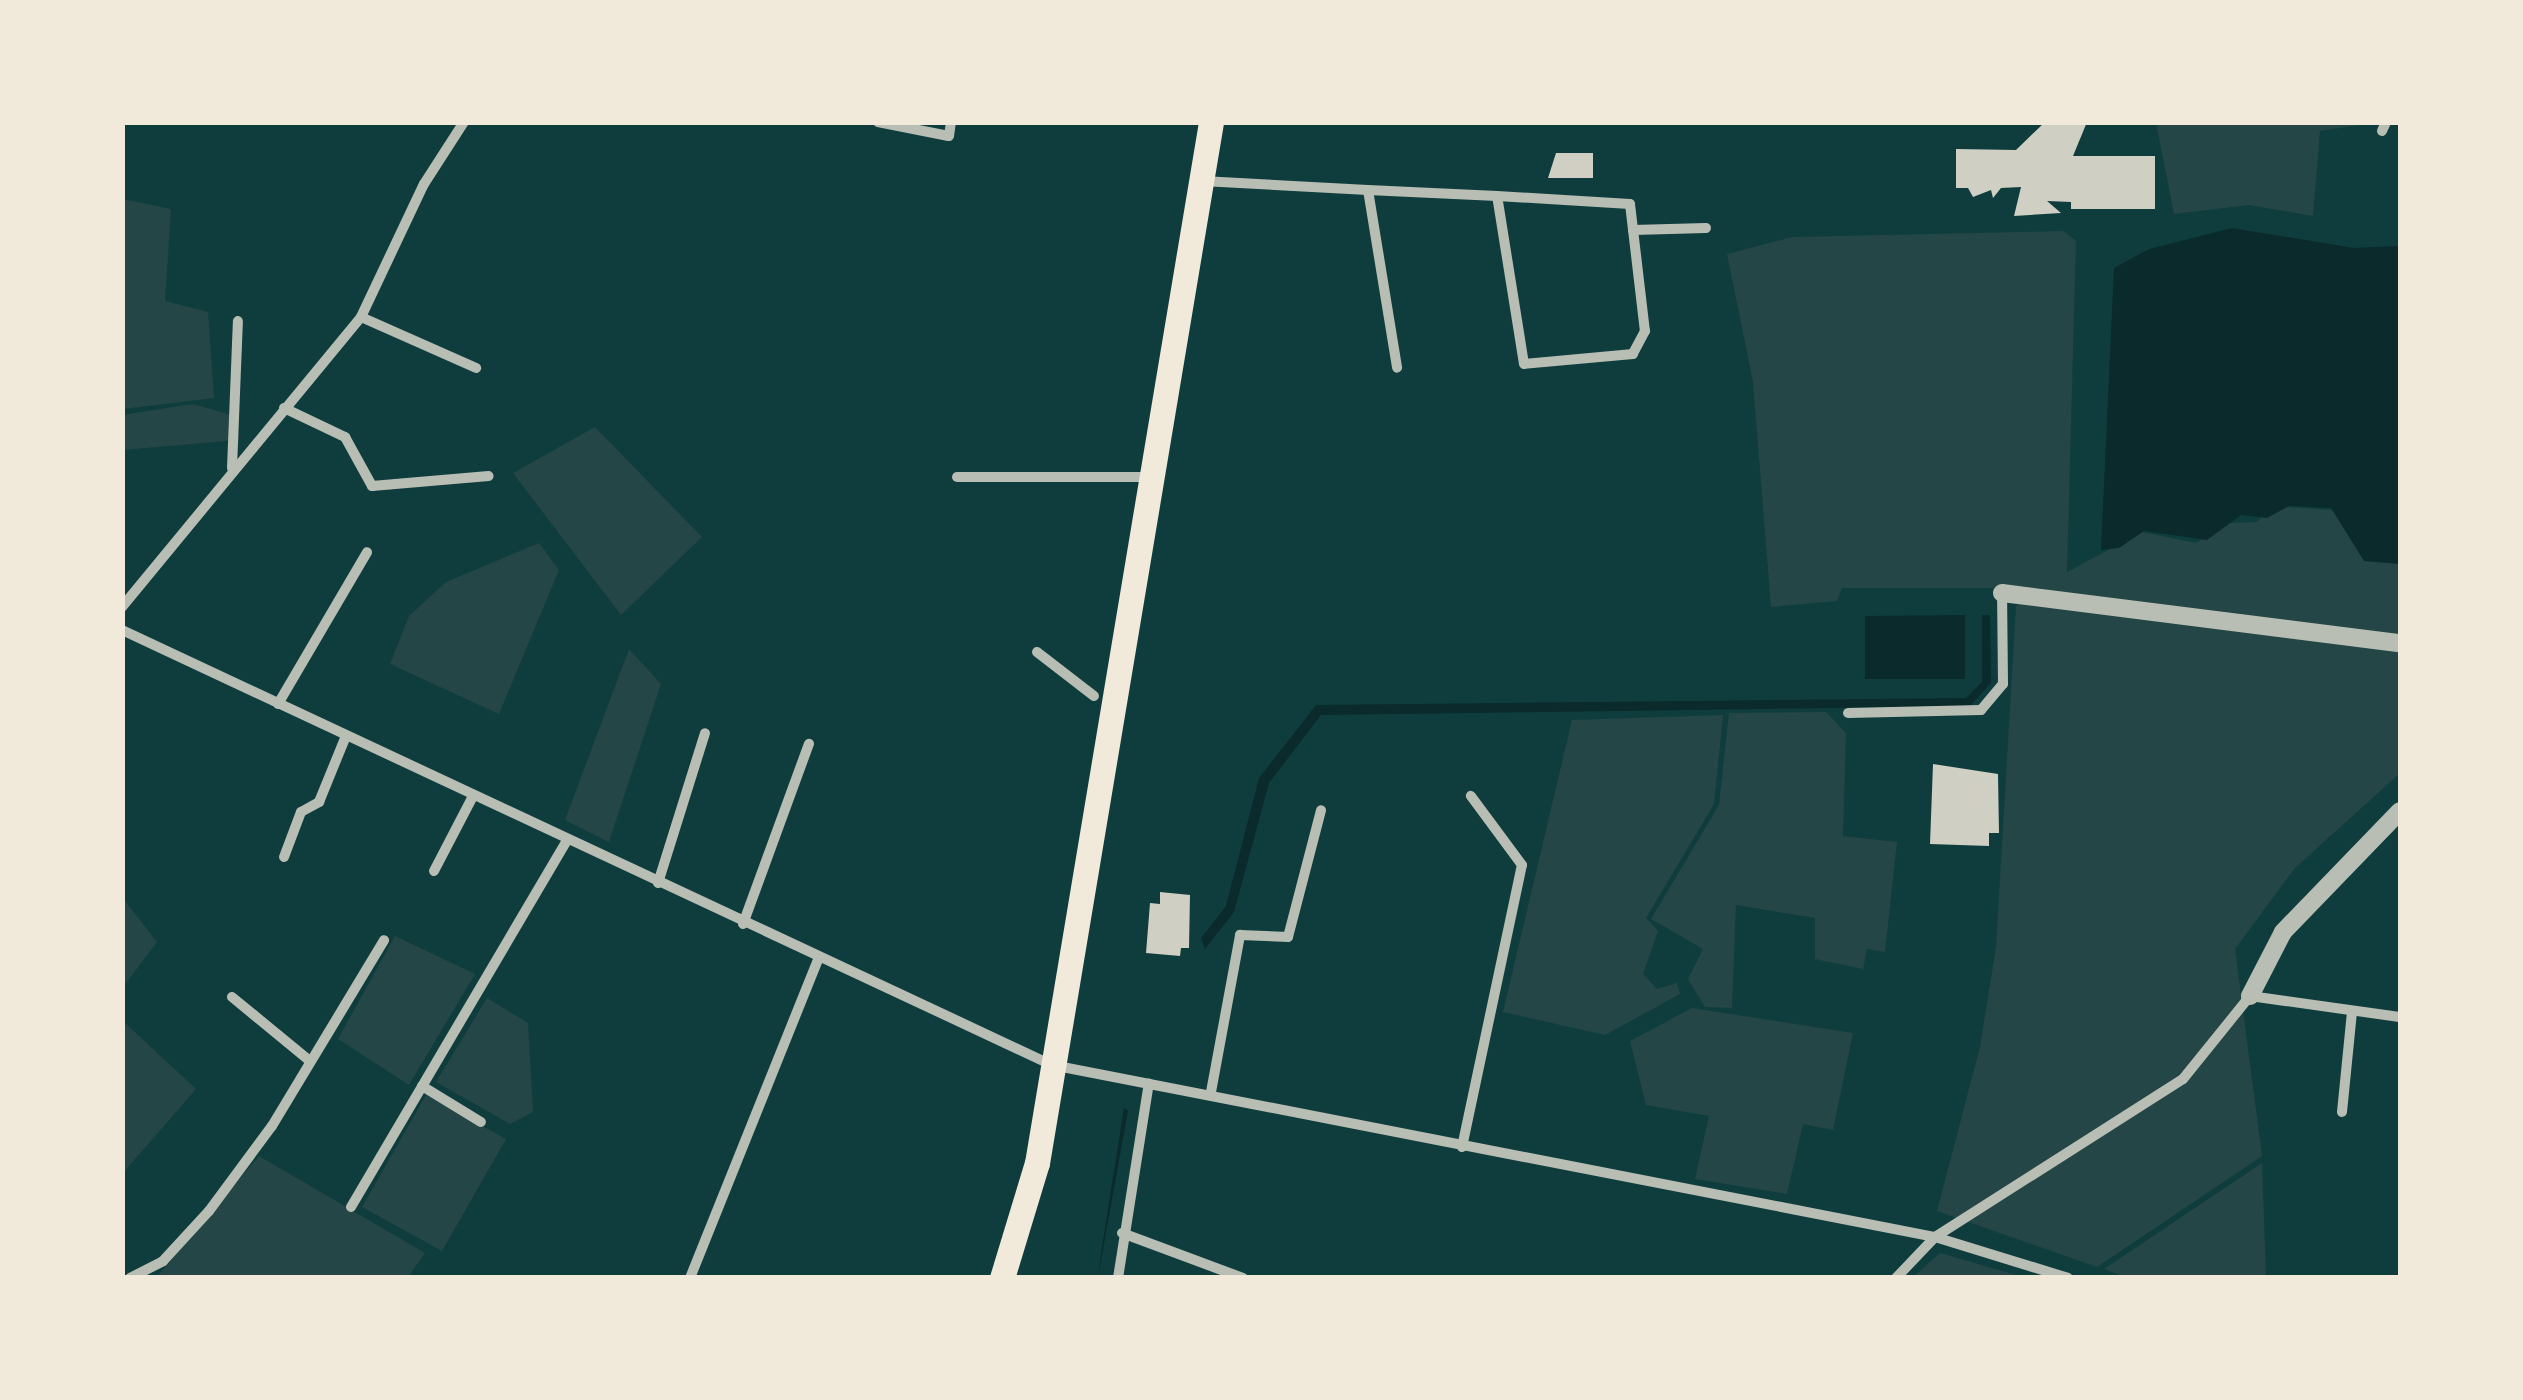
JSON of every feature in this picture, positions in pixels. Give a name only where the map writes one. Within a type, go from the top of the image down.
[{"type":"highway","points":[[1002,1278],[1038,1163],[1211,122]]},
{"type":"street","points":[[122,607],[232,468],[361,317],[424,184],[464,122]]},
{"type":"street","points":[[878,122],[948,136],[951,122]]},
{"type":"street","points":[[1201,181],[1497,196],[1630,204],[1645,331],[1633,354],[1524,364],[1497,196]]},
{"type":"street","points":[[1368,190],[1397,368]]},
{"type":"street","points":[[1634,230],[1706,228]]},
{"type":"street","points":[[361,317],[476,368]]},
{"type":"street","points":[[232,468],[238,321]]},
{"type":"street","points":[[284,408],[345,437],[372,486],[489,476]]},
{"type":"street","points":[[957,477],[1151,477]]},
{"type":"street","points":[[278,704],[367,552]]},
{"type":"street","points":[[1848,713],[1982,710],[2003,684],[2002,593],[2400,643]]},
{"type":"street","points":[[122,630],[743,924],[1052,1065],[1211,1092],[1462,1148],[1935,1237],[2068,1278]]},
{"type":"street","points":[[1037,652],[1094,696]]},
{"type":"street","points":[[658,883],[705,733]]},
{"type":"street","points":[[284,857],[302,812],[319,802],[346,736]]},
{"type":"street","points":[[743,924],[808,744]]},
{"type":"street","points":[[434,871],[473,796]]},
{"type":"street","points":[[1462,1148],[1522,865],[1470,796]]},
{"type":"street","points":[[1211,1092],[1240,934],[1288,937],[1321,810]]},
{"type":"street","points":[[1896,1278],[1935,1237],[2184,1080],[2250,996],[2283,932],[2400,811]]},
{"type":"street","points":[[351,1207],[566,840]]},
{"type":"street","points":[[130,1278],[162,1261],[209,1210],[310,1061],[384,940]]},
{"type":"street","points":[[690,1278],[818,958]]},
{"type":"street","points":[[2250,996],[2400,1018]]},
{"type":"street","points":[[232,997],[310,1061]]},
{"type":"street","points":[[2342,1112],[2352,1010]]},
{"type":"street","points":[[1118,1278],[1122,1233],[1149,1082]]},
{"type":"street","points":[[422,1086],[482,1122]]},
{"type":"street","points":[[1122,1233],[1243,1278]]},
{"type":"shaded area","points":[[2156,122],[2374,123],[2320,131],[2313,216],[2249,205],[2174,214]]},
{"type":"shaded area","points":[[123,199],[171,209],[165,301],[208,312],[214,398],[123,409]]},
{"type":"shaded area","points":[[2232,228],[2354,248],[2400,246],[2400,564],[2364,561],[2331,508],[2289,506],[2267,518],[2241,515],[2207,540],[2144,531],[2119,548],[2101,550],[2114,268],[2149,249]]},
{"type":"shaded area","points":[[2063,231],[2076,241],[2067,572],[2142,532],[2196,543],[2229,523],[2257,522],[2270,506],[2331,510],[2369,484],[2400,487],[2400,773],[2294,869],[2235,949],[2262,1156],[2097,1267],[1937,1211],[1980,1047],[1996,947],[2016,606],[2042,588],[1842,588],[1837,601],[1771,607],[1753,382],[1727,254],[1793,237]]},
{"type":"shaded area","points":[[193,404],[235,416],[239,440],[123,450],[122,415]]},
{"type":"shaded area","points":[[595,427],[702,537],[621,615],[513,473]]},
{"type":"shaded area","points":[[539,543],[559,570],[499,714],[390,664],[409,616],[446,582]]},
{"type":"shaded area","points":[[1965,615],[1965,679],[1865,679],[1865,616]]},
{"type":"shaded area","points":[[1982,615],[1990,615],[1991,683],[1970,706],[1321,715],[1269,783],[1234,912],[1205,949],[1201,938],[1226,906],[1259,778],[1316,705],[1966,698],[1982,682]]},
{"type":"shaded area","points":[[629,649],[661,684],[609,842],[565,820]]},
{"type":"shaded area","points":[[1826,712],[1846,733],[1843,836],[1897,842],[1885,952],[1867,949],[1863,969],[1815,959],[1815,918],[1736,905],[1732,1008],[1705,1007],[1688,979],[1703,949],[1651,919],[1719,805],[1729,713]]},
{"type":"shaded area","points":[[1723,715],[1714,804],[1646,918],[1658,931],[1643,974],[1657,989],[1677,983],[1680,994],[1605,1035],[1503,1012],[1572,720]]},
{"type":"shaded area","points":[[122,897],[157,942],[123,987],[122,987]]},
{"type":"shaded area","points":[[395,936],[475,974],[409,1085],[338,1039]]},
{"type":"shaded area","points":[[487,998],[528,1023],[533,1112],[510,1124],[436,1082]]},
{"type":"shaded area","points":[[1692,1008],[1853,1033],[1833,1130],[1803,1124],[1787,1194],[1695,1179],[1709,1116],[1646,1105],[1630,1041]]},
{"type":"shaded area","points":[[123,1021],[196,1089],[123,1173]]},
{"type":"shaded area","points":[[426,1095],[506,1139],[442,1251],[362,1207]]},
{"type":"shaded area","points":[[1124,1108],[1128,1111],[1098,1277],[1102,1247]]},
{"type":"shaded area","points":[[259,1156],[425,1253],[408,1277],[156,1278]]},
{"type":"shaded area","points":[[2262,1163],[2266,1277],[2125,1277],[2104,1269]]},
{"type":"shaded area","points":[[1940,1253],[2023,1277],[1913,1277]]},
{"type":"building","points":[[2045,122],[2087,122],[2073,156],[2155,156],[2155,209],[2071,209],[2071,202],[2047,201],[2061,213],[2014,216],[2021,187],[2001,188],[1993,198],[1991,190],[1973,197],[1968,188],[1956,188],[1956,149],[2016,150]]},
{"type":"building","points":[[1556,153],[1593,153],[1593,178],[1548,178]]},
{"type":"building","points":[[1933,764],[1998,774],[1999,833],[1989,833],[1989,846],[1930,844]]},
{"type":"building","points":[[1160,892],[1190,895],[1189,948],[1181,948],[1180,956],[1146,953],[1150,903],[1160,904]]}]
